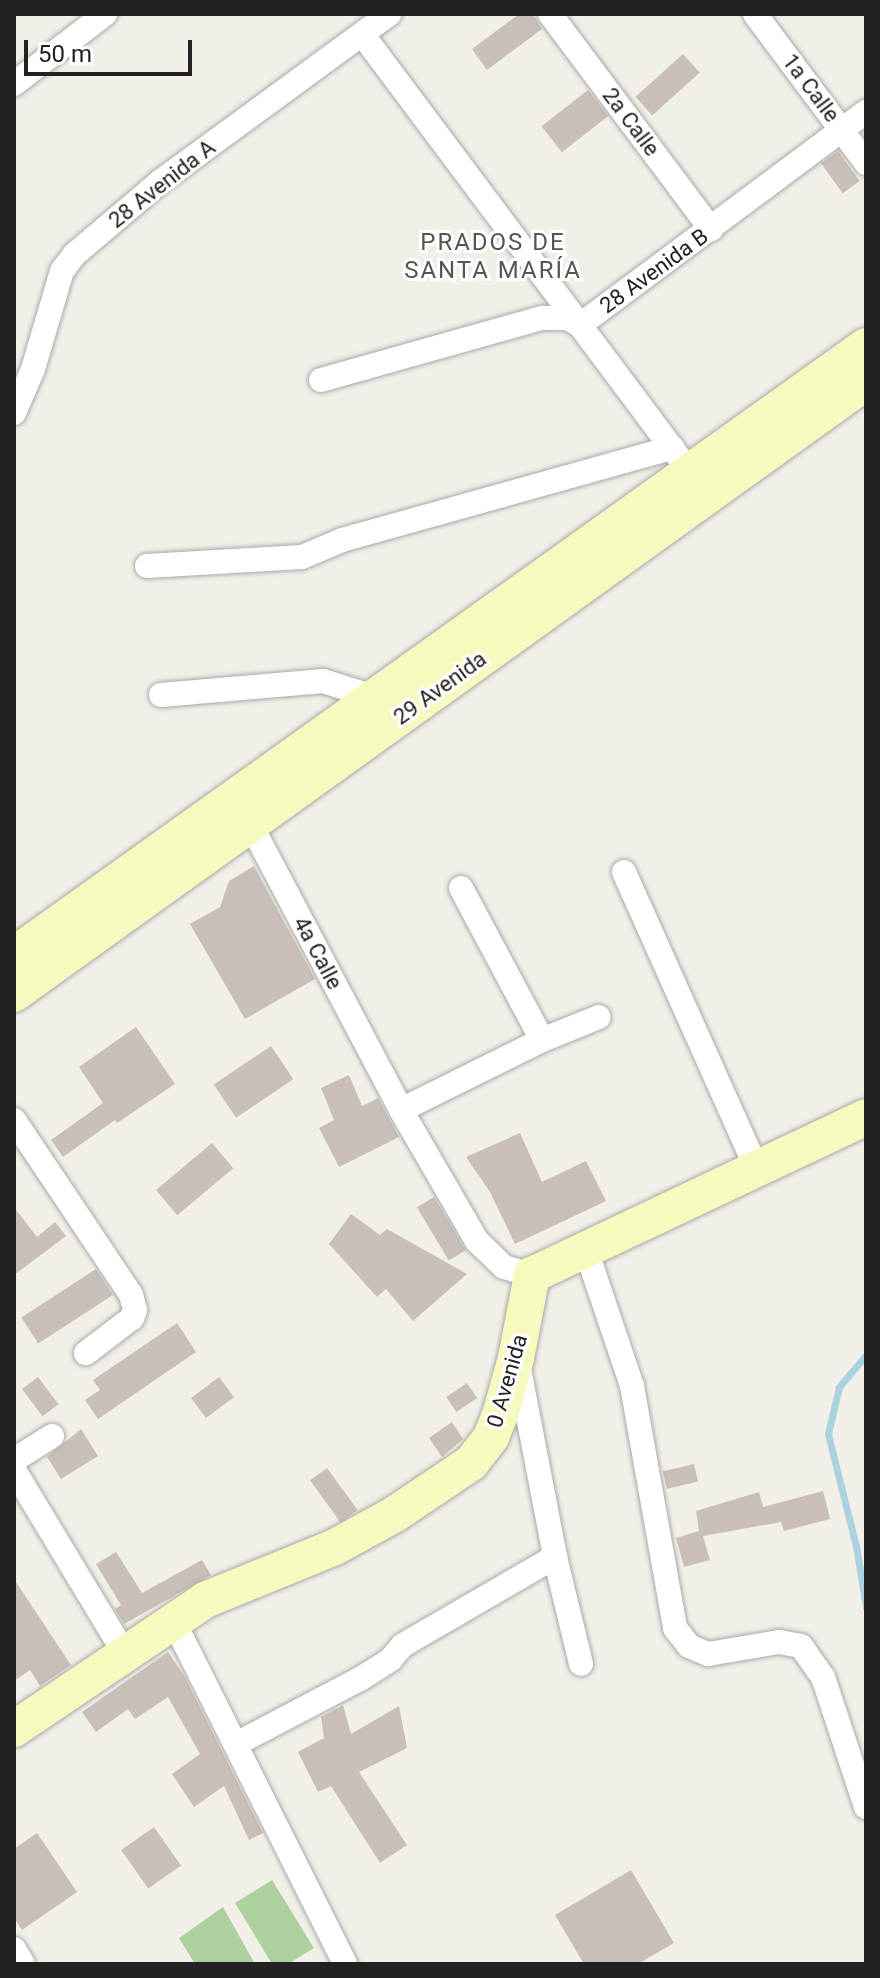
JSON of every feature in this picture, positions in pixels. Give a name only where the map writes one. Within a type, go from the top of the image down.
[{"type":"main road","name":"29 Avenida","points":[[14,994],[242,810],[374,697],[680,460],[866,346]]},
{"type":"main road","name":"29 Avenida","points":[[14,955],[242,810],[866,382]]},
{"type":"main road","points":[[532,1275],[866,1117]]},
{"type":"main road","name":"0 Avenida","points":[[14,1729],[173,1620],[235,1586],[345,1542],[471,1463],[491,1437],[516,1358],[532,1275]]},
{"type":"street","points":[[14,84],[105,14]]},
{"type":"street","name":"28 Avenida A","points":[[14,413],[33,369],[62,271],[68,262],[161,181],[389,14]]},
{"type":"street","name":"2a Calle","points":[[550,14],[711,229]]},
{"type":"street","name":"1a Calle","points":[[755,14],[866,163]]},
{"type":"street","points":[[147,566],[302,557],[342,540],[680,460],[362,34]]},
{"type":"street","name":"28 Avenida B","points":[[321,380],[542,318],[567,318],[580,325],[866,112]]},
{"type":"street","points":[[161,695],[323,681],[344,685],[374,697]]},
{"type":"street","name":"4a Calle","points":[[242,810],[401,1110],[477,1241],[504,1267],[532,1275]]},
{"type":"street","points":[[624,872],[757,1169]]},
{"type":"street","points":[[461,888],[542,1040]]},
{"type":"street","points":[[401,1110],[542,1040],[599,1017]]},
{"type":"street","points":[[14,1120],[131,1295],[135,1310],[132,1318],[86,1353]]},
{"type":"street","points":[[586,1250],[621,1344],[632,1386],[675,1628],[689,1646],[708,1654],[779,1642],[801,1646],[823,1677],[866,1807]]},
{"type":"street","points":[[516,1358],[555,1557],[581,1664]]},
{"type":"street","points":[[14,1460],[52,1436]]},
{"type":"street","points":[[14,1470],[125,1654]]},
{"type":"street","points":[[236,1744],[360,1679],[390,1660],[403,1645],[555,1557]]},
{"type":"street","points":[[173,1620],[345,1964]]},
{"type":"street","points":[[14,1949],[23,1964]]},
{"type":"green space","points":[[272,1880],[314,1948],[288,1964],[272,1964],[235,1903]]},
{"type":"green space","points":[[223,1907],[255,1964],[195,1964],[179,1938]]},
{"type":"building","points":[[519,14],[533,14],[542,29],[487,70],[472,49]]},
{"type":"building","points":[[683,54],[700,73],[652,115],[635,97]]},
{"type":"building","points":[[588,90],[608,116],[562,152],[542,126]]},
{"type":"building","points":[[838,151],[860,181],[843,193],[821,163]]},
{"type":"building","points":[[254,866],[315,979],[245,1019],[190,924],[220,907],[229,881]]},
{"type":"building","points":[[136,1027],[175,1084],[117,1123],[115,1120],[63,1157],[51,1140],[103,1103],[79,1067]]},
{"type":"building","points":[[271,1046],[293,1079],[236,1118],[214,1085]]},
{"type":"building","points":[[349,1075],[362,1106],[378,1098],[399,1137],[339,1167],[319,1128],[334,1120],[321,1088]]},
{"type":"building","points":[[520,1133],[542,1182],[586,1161],[606,1201],[515,1244],[490,1192],[466,1157]]},
{"type":"building","points":[[212,1143],[233,1168],[177,1215],[156,1190]]},
{"type":"building","points":[[434,1197],[466,1250],[449,1260],[417,1207]]},
{"type":"building","points":[[14,1207],[37,1237],[55,1222],[66,1236],[14,1275]]},
{"type":"building","points":[[351,1214],[380,1235],[387,1229],[467,1274],[413,1321],[386,1289],[377,1297],[329,1244]]},
{"type":"building","points":[[96,1269],[113,1295],[38,1343],[21,1317]]},
{"type":"building","points":[[177,1323],[196,1352],[98,1419],[85,1400],[100,1390],[93,1380]]},
{"type":"building","points":[[38,1377],[58,1404],[42,1416],[22,1389]]},
{"type":"building","points":[[219,1377],[234,1397],[206,1418],[191,1398]]},
{"type":"building","points":[[467,1383],[477,1398],[456,1412],[446,1397]]},
{"type":"building","points":[[452,1422],[463,1439],[442,1457],[429,1438]]},
{"type":"building","points":[[81,1429],[98,1456],[61,1479],[47,1457]]},
{"type":"building","points":[[694,1464],[698,1482],[667,1489],[663,1471]]},
{"type":"building","points":[[327,1468],[358,1510],[341,1522],[310,1480]]},
{"type":"building","points":[[823,1491],[830,1519],[784,1531],[781,1522],[703,1536],[710,1560],[684,1567],[676,1538],[699,1531],[696,1511],[759,1492],[763,1507]]},
{"type":"building","points":[[116,1552],[142,1593],[202,1560],[211,1575],[124,1624],[115,1609],[121,1605],[96,1564]]},
{"type":"building","points":[[14,1579],[71,1665],[40,1686],[30,1670],[14,1681]]},
{"type":"building","points":[[168,1652],[185,1677],[263,1833],[249,1840],[224,1786],[194,1807],[172,1774],[200,1754],[168,1697],[135,1719],[128,1709],[96,1732],[82,1712]]},
{"type":"building","points":[[343,1705],[351,1734],[399,1706],[407,1748],[359,1772],[407,1845],[380,1863],[331,1786],[318,1792],[298,1752],[324,1738],[321,1717]]},
{"type":"building","points":[[154,1827],[181,1866],[148,1888],[121,1850]]},
{"type":"building","points":[[37,1833],[77,1892],[22,1930],[14,1918],[14,1849]]},
{"type":"building","points":[[631,1870],[674,1943],[638,1964],[584,1964],[555,1915]]},
{"type":"waterway","points":[[866,1355],[839,1387],[828,1434],[856,1546],[866,1607]]},
{"type":"district","name":"PRADOS DE SANTA MARÍA","points":[[493,257]]}]
